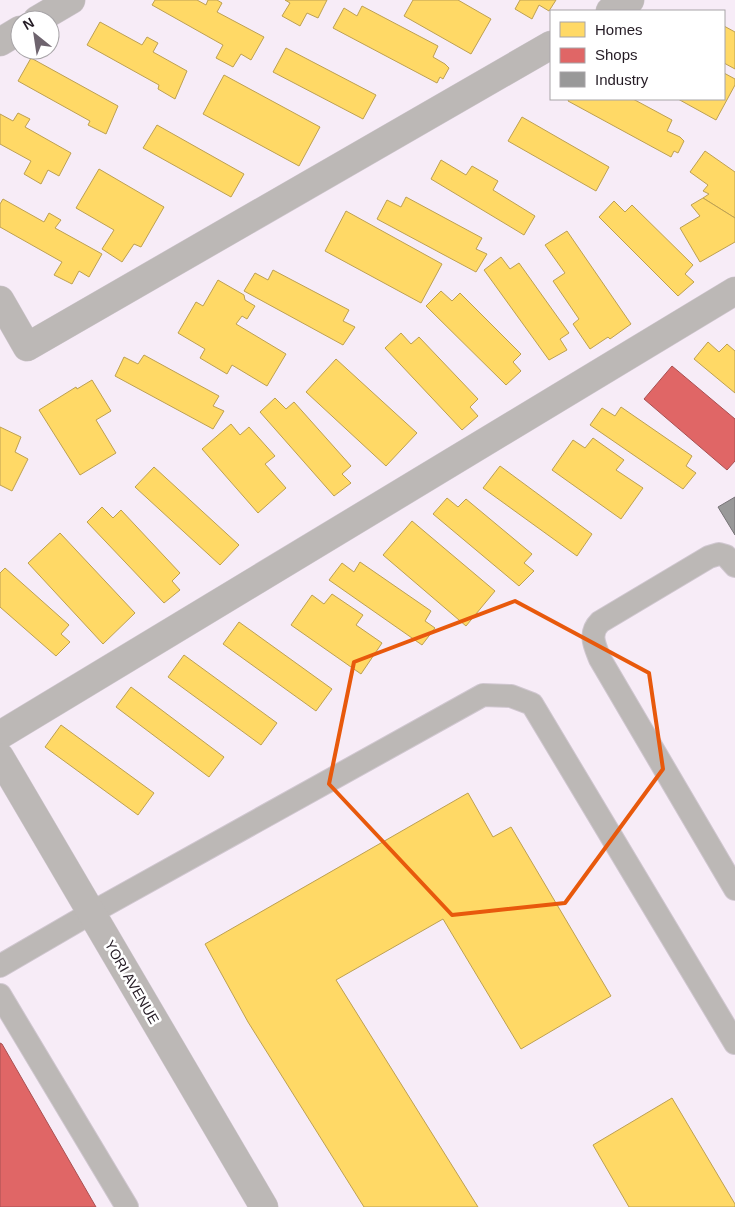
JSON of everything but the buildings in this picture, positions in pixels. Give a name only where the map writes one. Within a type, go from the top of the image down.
[{"type":"street","points":[[54,10],[71,0]]},
{"type":"street","points":[[612,10],[630,0]]},
{"type":"street","points":[[0,300],[27,347],[550,46]]},
{"type":"street","points":[[0,735],[735,291]]},
{"type":"street","name":"YORI AVENUE","points":[[0,757],[264,1207]]},
{"type":"lane","points":[[735,566],[726,556],[719,554],[709,557],[600,622],[594,628],[593,634],[593,641],[600,659],[735,889]]},
{"type":"lane","points":[[0,966],[91,913],[483,694],[511,696],[532,704],[735,1043]]},
{"type":"lane","points":[[0,995],[127,1207]]},
{"type":"highlighted area","points":[[515,601],[649,673],[663,769],[565,903],[452,915],[329,784],[354,662]]}]
